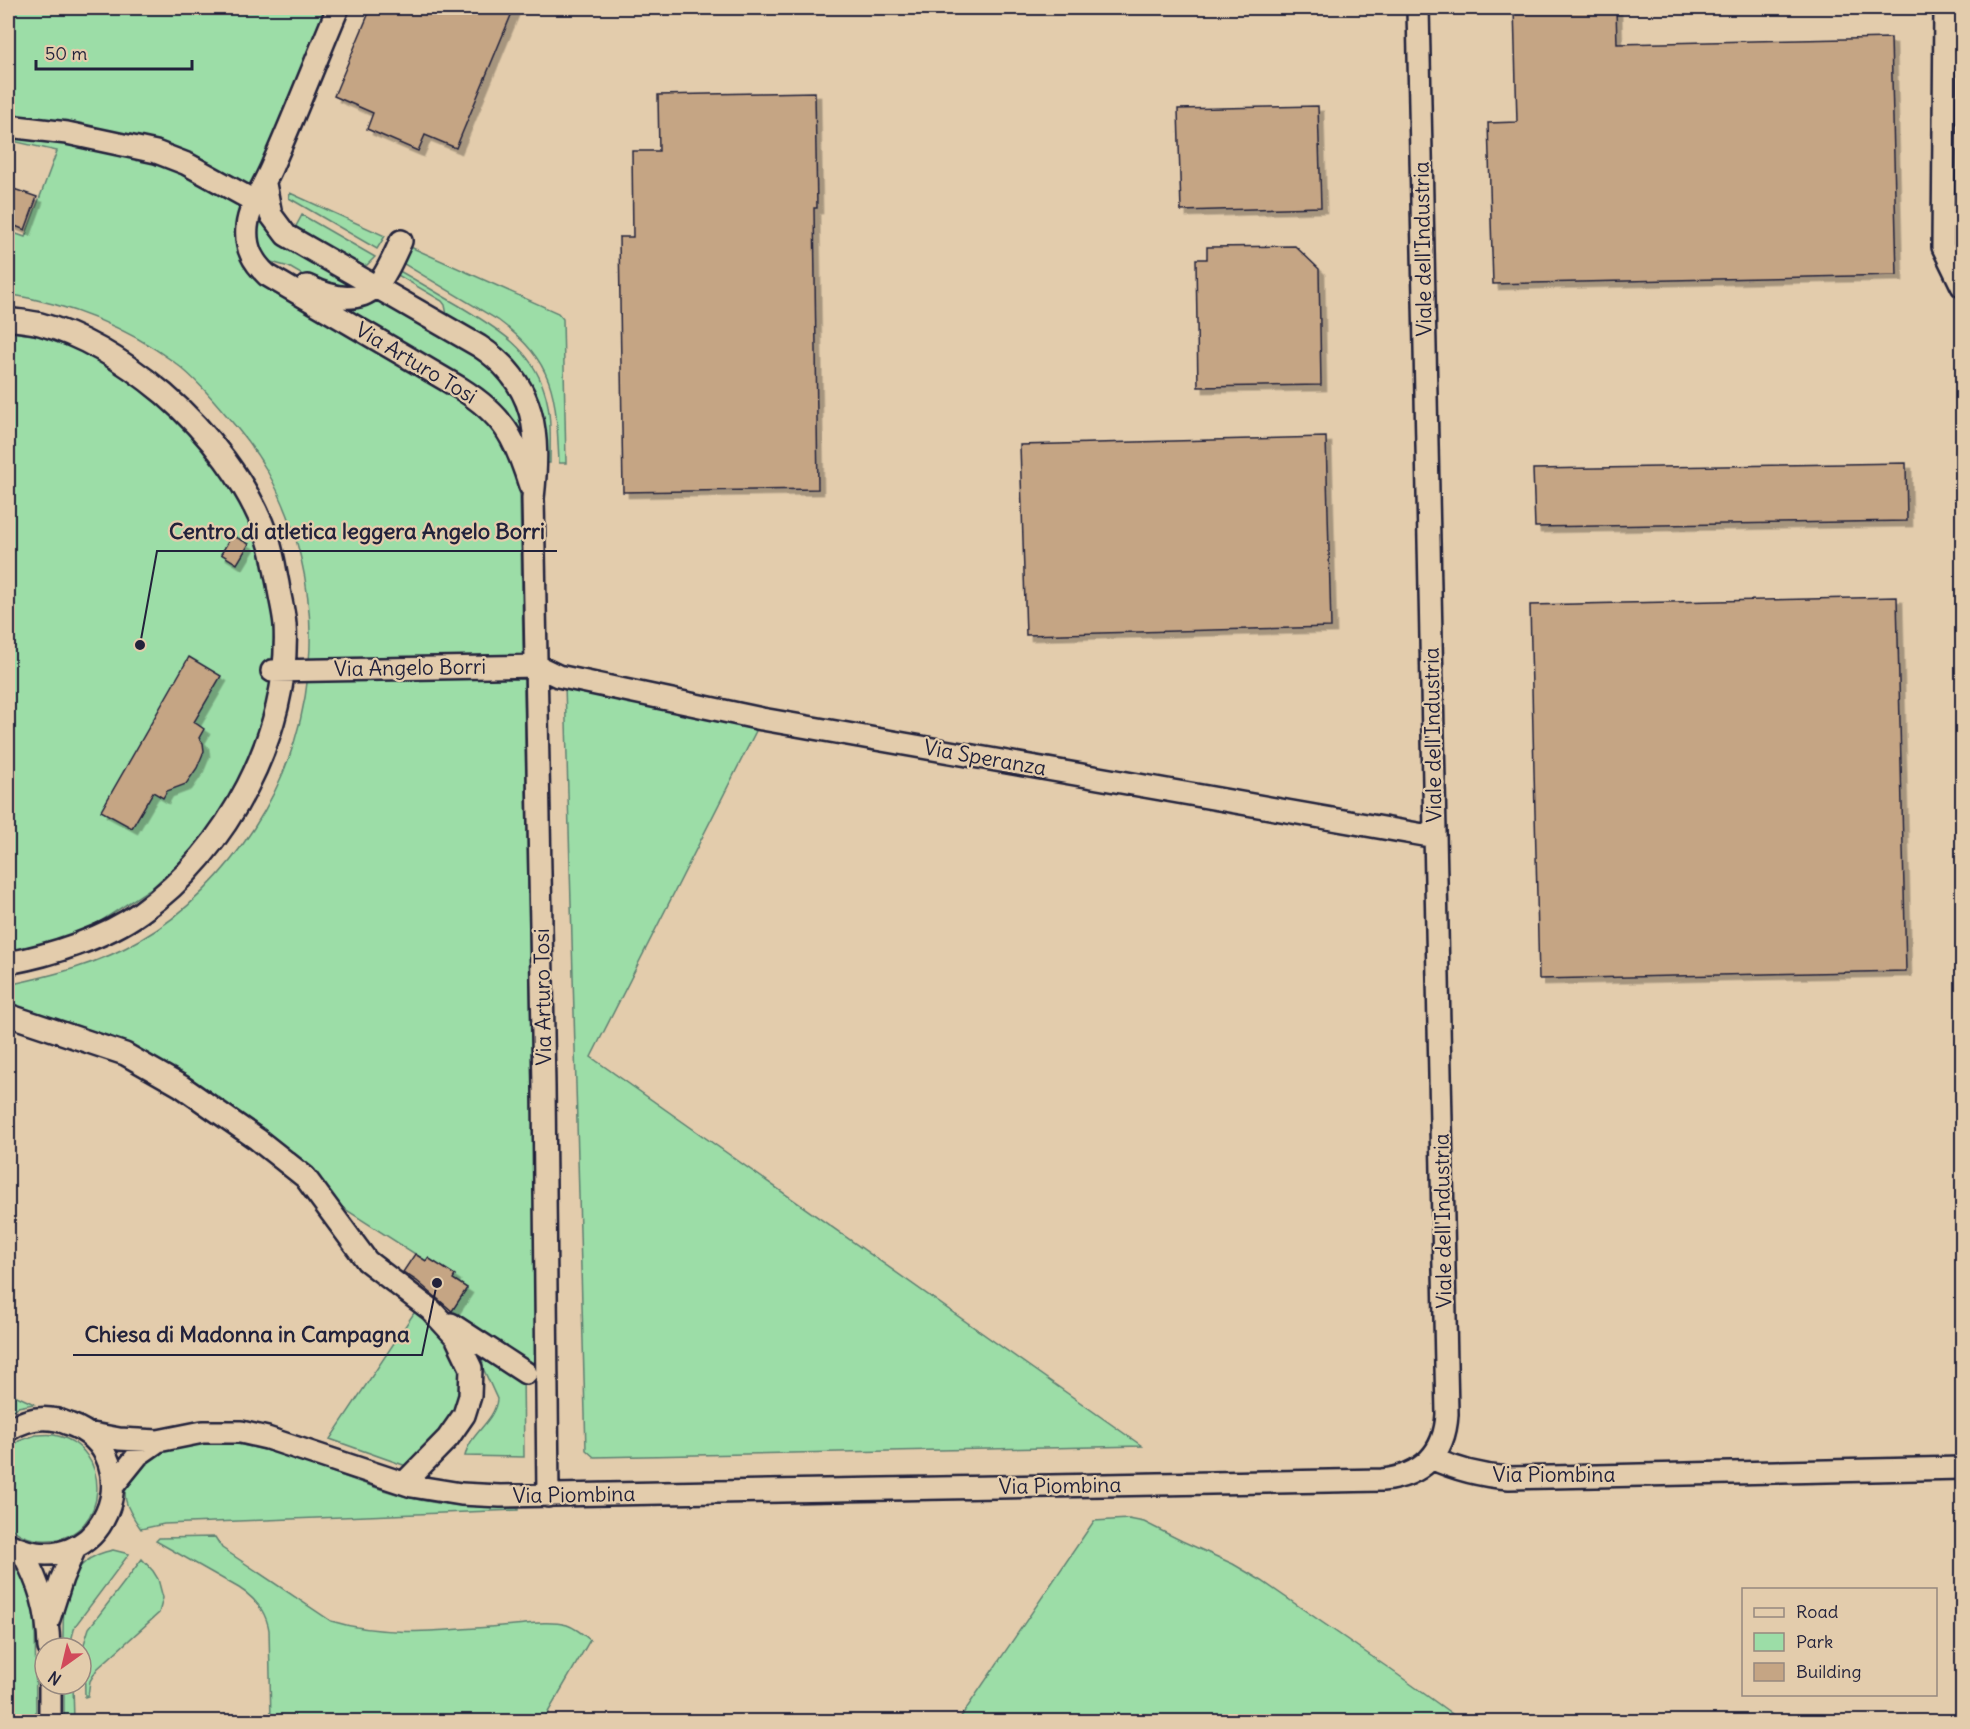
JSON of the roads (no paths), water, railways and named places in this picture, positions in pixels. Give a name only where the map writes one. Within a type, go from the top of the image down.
[{"type":"street","points":[[257,266],[249,251],[248,218],[338,8]]},
{"type":"street","name":"Viale dell'Industria","points":[[1419,8],[1447,1414],[1444,1439],[1431,1458]]},
{"type":"street","points":[[1944,8],[1954,34],[1943,247],[1962,286]]},
{"type":"street","points":[[8,126],[67,133],[156,152],[260,193]]},
{"type":"street","name":"Via Arturo Tosi","points":[[260,193],[271,215],[286,235],[479,346],[502,363],[513,376],[528,403],[533,421],[536,454],[533,498],[544,1064],[548,1496]]},
{"type":"street","points":[[375,287],[401,241]]},
{"type":"street","name":"Via Arturo Tosi","points":[[257,266],[280,271],[332,297],[355,296],[375,287]]},
{"type":"street","name":"Via Arturo Tosi","points":[[257,266],[267,275],[460,388],[488,407],[506,428],[518,449],[533,498]]},
{"type":"street","points":[[8,319],[40,324],[106,352],[143,376],[179,407],[214,445],[246,491],[268,539],[285,625],[273,722],[265,749],[232,814],[192,868],[166,893],[140,913],[104,933],[44,954],[8,963]]},
{"type":"street","name":"Via Speranza","points":[[537,666],[558,676],[762,718],[1435,837]]},
{"type":"street","name":"Via Angelo Borri","points":[[278,671],[537,666]]},
{"type":"street","points":[[8,1015],[125,1054],[181,1086],[257,1138],[305,1177],[367,1261],[430,1310],[526,1373]]},
{"type":"street","points":[[404,1483],[448,1438],[464,1415],[470,1396],[471,1368],[456,1337],[430,1310]]},
{"type":"street","name":"Via Piombina","points":[[8,1430],[31,1420],[46,1418],[75,1425],[98,1444],[106,1457],[113,1486],[107,1515],[98,1529],[75,1548],[40,1555],[15,1547]]},
{"type":"street","name":"Via Piombina","points":[[87,1433],[119,1439],[158,1441],[203,1432],[228,1431],[267,1438],[404,1483],[461,1494],[548,1496],[1382,1480],[1408,1475],[1431,1458],[1464,1472],[1509,1478],[1962,1468]]},
{"type":"street","name":"Via Piombina","points":[[113,1486],[138,1455],[158,1441]]},
{"type":"street","name":"Via Piombina","points":[[15,1547],[42,1593],[49,1636]]},
{"type":"street","name":"Via Piombina","points":[[48,1622],[62,1578],[75,1548]]},
{"type":"street","points":[[50,1696],[50,1722]]},
{"type":"place","name":"Centro di atletica leggera Angelo Borri","points":[[140,645]]},
{"type":"place","name":"Chiesa di Madonna in Campagna","points":[[437,1283]]}]
